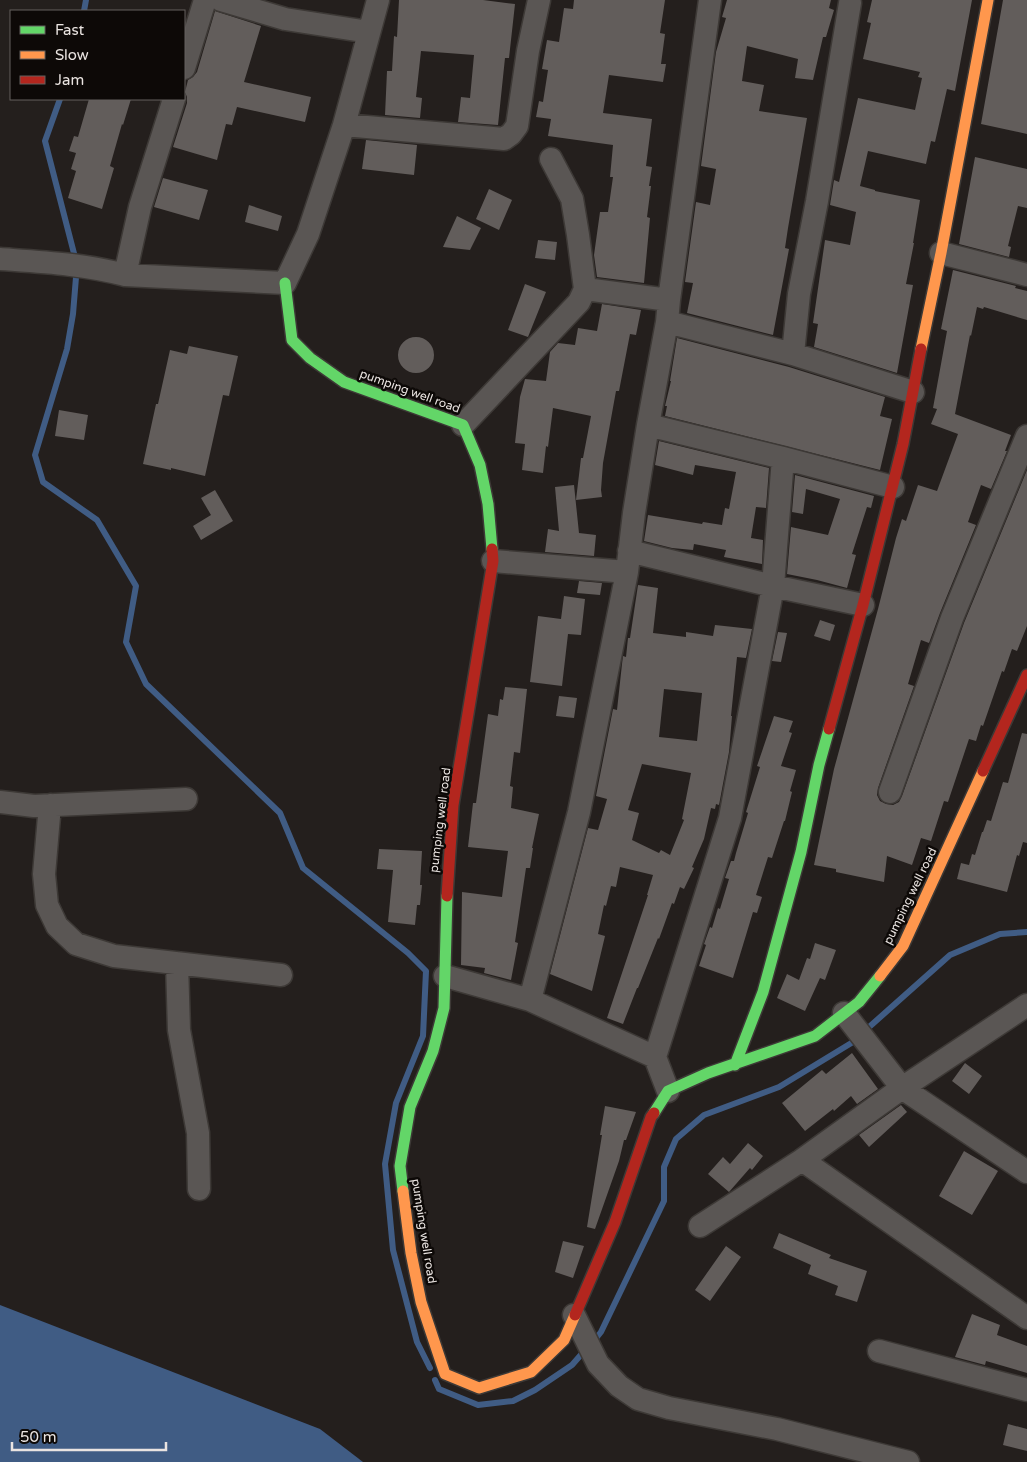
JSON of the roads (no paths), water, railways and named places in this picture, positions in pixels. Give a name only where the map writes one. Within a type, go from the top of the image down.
[{"type":"street","points":[[185,65],[205,0]]},
{"type":"street","points":[[220,0],[285,19],[369,32]]},
{"type":"street","points":[[0,259],[102,269],[125,275],[285,283],[308,234],[344,125],[378,0]]},
{"type":"street","points":[[344,125],[504,139],[517,126],[528,51],[539,0]]},
{"type":"street","points":[[530,1000],[579,812],[628,561],[648,425],[668,322],[669,300],[710,0]]},
{"type":"street","points":[[735,1065],[763,992],[801,852],[820,765],[893,487],[932,293],[942,253],[988,0]]},
{"type":"street","points":[[793,354],[800,294],[850,3]]},
{"type":"street","points":[[125,275],[140,207],[174,100]]},
{"type":"street","points":[[463,425],[579,302],[585,289],[572,199],[551,159]]},
{"type":"street","points":[[942,253],[1027,275]]},
{"type":"street","name":"pumping well road","points":[[285,283],[292,340],[310,358],[344,382],[463,425],[480,465],[488,504],[493,562],[454,805],[446,876],[444,1008],[433,1051],[410,1107],[400,1166],[411,1253],[420,1294],[446,1374],[479,1388],[531,1372],[578,1325],[651,1117],[668,1091],[708,1073],[815,1036],[859,1002],[903,946],[1027,675]]},
{"type":"street","points":[[585,289],[669,300]]},
{"type":"street","points":[[668,322],[793,354],[913,392]]},
{"type":"street","points":[[648,425],[893,487]]},
{"type":"street","points":[[890,792],[952,618],[1027,436]]},
{"type":"street","points":[[668,1091],[655,1057],[730,818],[773,586],[783,458]]},
{"type":"street","points":[[493,562],[628,561],[773,586],[863,604]]},
{"type":"street","points":[[0,802],[34,806],[186,799]]},
{"type":"street","points":[[50,805],[44,874],[47,905],[56,926],[76,944],[114,956],[280,975]]},
{"type":"street","points":[[177,963],[178,1030],[198,1133],[199,1189]]},
{"type":"street","points":[[445,976],[530,1000],[655,1057]]},
{"type":"street","points":[[700,1226],[802,1160],[902,1088],[1027,1005]]},
{"type":"street","points":[[844,1013],[902,1088],[1027,1172]]},
{"type":"street","points":[[802,1160],[1027,1318]]},
{"type":"street","points":[[578,1325],[598,1364],[619,1386],[638,1399],[669,1408],[777,1430],[908,1462]]},
{"type":"street","points":[[879,1351],[1027,1390]]},
{"type":"water","points":[[0,1305],[320,1429],[363,1462],[0,1462]]},
{"type":"waterway","points":[[84,10],[86,0]]},
{"type":"waterway","points":[[60,100],[45,141],[77,265],[73,314],[67,349],[35,455],[43,482],[97,520],[136,586],[126,642],[146,684],[280,813],[303,868],[408,953],[426,971],[423,1036],[396,1103],[385,1164],[393,1250],[417,1342],[430,1368]]},
{"type":"waterway","points":[[868,1028],[950,955],[1000,934],[1027,932]]},
{"type":"waterway","points":[[593,1342],[601,1332],[664,1201],[664,1167],[676,1139],[704,1115],[779,1087],[853,1042]]},
{"type":"waterway","points":[[435,1380],[439,1389],[478,1405],[513,1401],[535,1390],[572,1365],[586,1349]]}]
